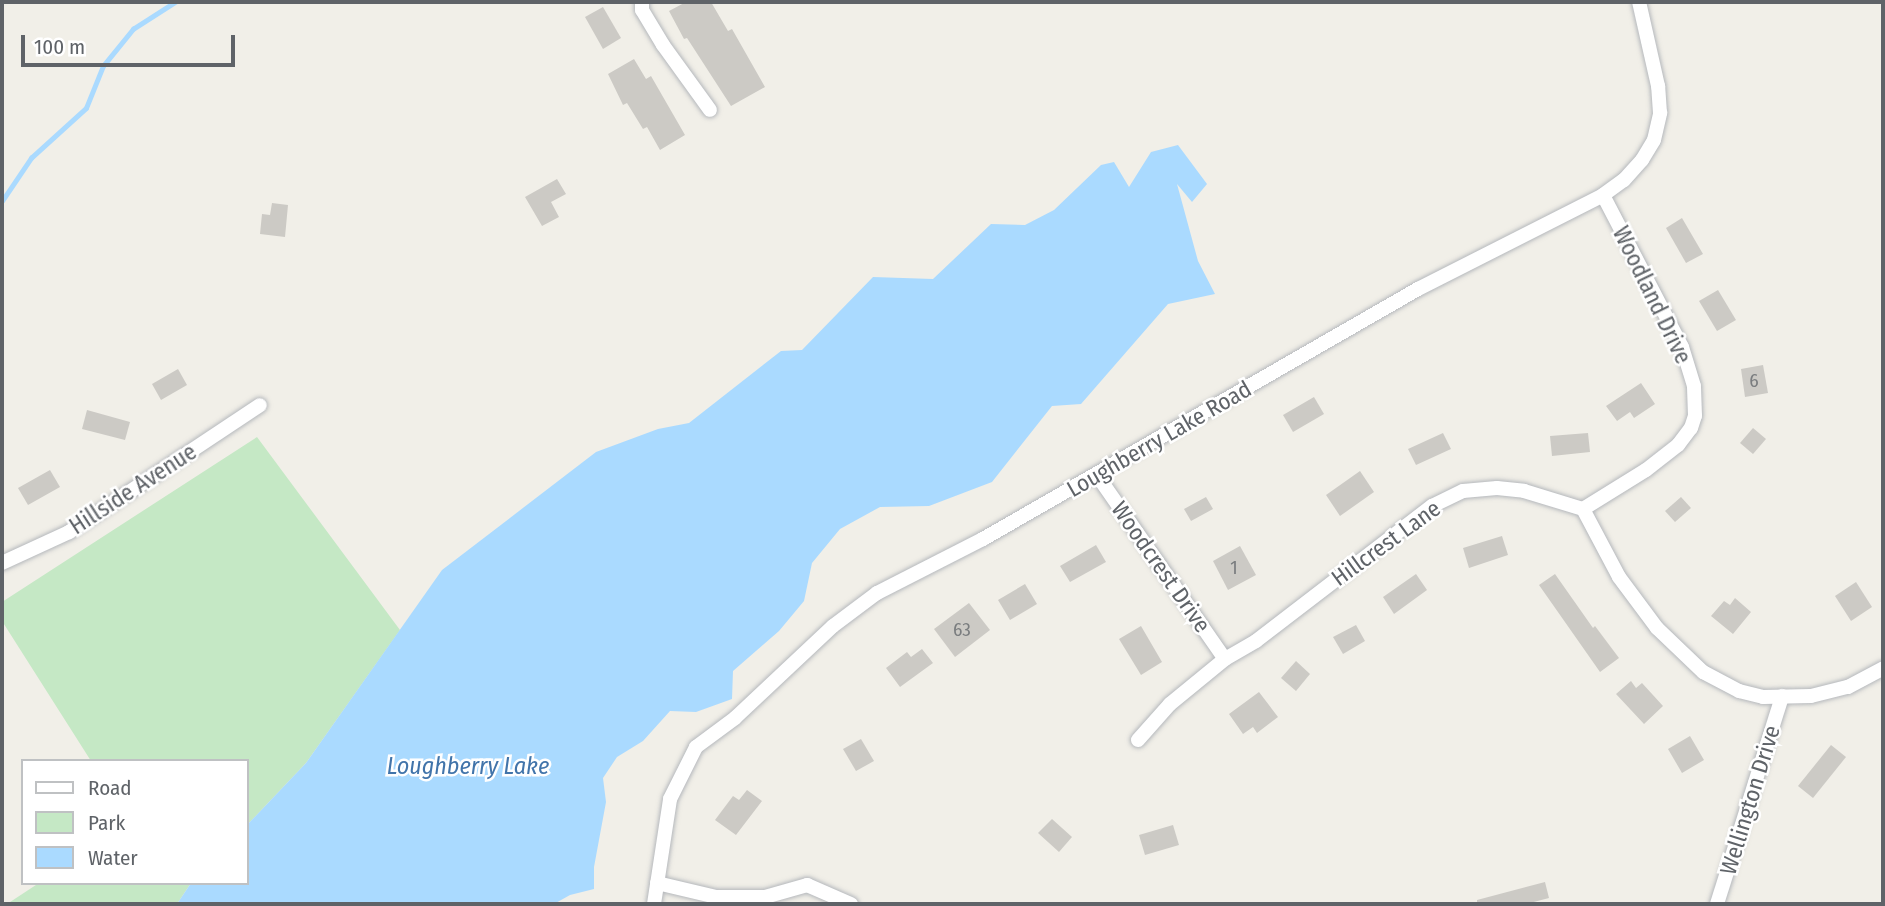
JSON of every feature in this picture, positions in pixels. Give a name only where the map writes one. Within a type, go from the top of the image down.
[{"type":"street","points":[[642,2],[642,10],[663,45],[710,110]]},
{"type":"street","name":"Loughberry Lake Road","points":[[654,904],[670,799],[696,747],[735,718],[833,626],[877,593],[983,539],[1418,289],[1603,195],[1623,180],[1642,160],[1654,140],[1660,113],[1658,86],[1639,2]]},
{"type":"street","name":"Woodland Drive","points":[[1583,509],[1646,470],[1678,445],[1691,428],[1695,416],[1694,386],[1682,347],[1603,195]]},
{"type":"street","name":"Hillside Avenue","points":[[2,563],[69,532],[260,405]]},
{"type":"street","name":"Woodcrest Drive","points":[[1097,475],[1225,659]]},
{"type":"street","name":"Hillcrest Lane","points":[[1138,740],[1170,704],[1225,659],[1256,641],[1432,506],[1463,491],[1497,488],[1524,491],[1583,509]]},
{"type":"street","points":[[1583,509],[1619,577],[1682,653],[1703,671],[1738,691],[1763,697],[1811,696],[1847,687],[1883,668]]},
{"type":"street","name":"Wellington Drive","points":[[1717,904],[1782,696]]},
{"type":"street","points":[[657,883],[716,897],[765,897],[807,885],[851,904]]},
{"type":"green space","points":[[257,437],[400,630],[306,763],[248,824],[248,759],[90,759],[2,621],[2,602]]},
{"type":"green space","points":[[36,885],[190,885],[177,904],[7,904]]},
{"type":"water","name":"Loughberry Lake","points":[[1178,145],[1207,184],[1192,202],[1177,184],[1198,261],[1215,294],[1168,304],[1081,404],[1052,406],[992,482],[929,506],[880,507],[840,529],[812,563],[804,601],[779,631],[733,671],[732,699],[696,712],[670,711],[643,741],[617,757],[603,778],[606,802],[594,867],[594,889],[570,895],[554,904],[177,904],[190,885],[248,885],[248,824],[306,763],[442,570],[596,452],[658,429],[689,423],[781,351],[802,350],[873,277],[933,279],[991,224],[1025,225],[1054,210],[1101,165],[1114,162],[1129,187],[1151,152]]},
{"type":"building","points":[[686,2],[711,2],[728,31],[732,29],[765,87],[731,106],[687,38],[684,39],[669,11]]},
{"type":"building","points":[[603,7],[621,38],[603,49],[585,17]]},
{"type":"building","points":[[634,59],[646,79],[651,76],[685,135],[660,150],[647,127],[643,129],[627,103],[623,105],[608,74]]},
{"type":"building","points":[[557,179],[566,194],[551,202],[559,217],[542,226],[525,197]]},
{"type":"building","points":[[272,203],[288,205],[285,237],[260,234],[262,214],[270,215]]},
{"type":"building","points":[[1682,218],[1703,254],[1686,263],[1666,228]]},
{"type":"building","points":[[1718,290],[1736,320],[1717,331],[1699,301]]},
{"type":"building","points":[[1763,365],[1768,393],[1745,397],[1741,369]]},
{"type":"building","points":[[178,369],[187,385],[161,400],[152,384]]},
{"type":"building","points":[[1641,383],[1655,404],[1634,418],[1630,412],[1617,421],[1606,406]]},
{"type":"building","points":[[1314,397],[1324,414],[1293,432],[1283,415]]},
{"type":"building","points":[[87,410],[130,422],[125,440],[82,429]]},
{"type":"building","points":[[1753,428],[1766,439],[1753,454],[1740,443]]},
{"type":"building","points":[[1443,433],[1451,449],[1416,465],[1408,449]]},
{"type":"building","points":[[1588,433],[1590,452],[1552,456],[1550,436]]},
{"type":"building","points":[[50,470],[60,487],[28,505],[18,488]]},
{"type":"building","points":[[1360,471],[1374,492],[1340,516],[1326,495]]},
{"type":"building","points":[[1206,497],[1213,509],[1191,521],[1184,509]]},
{"type":"building","points":[[1681,497],[1691,508],[1675,522],[1665,511]]},
{"type":"building","points":[[1502,536],[1508,555],[1469,568],[1463,548]]},
{"type":"building","points":[[1096,545],[1106,562],[1070,582],[1060,566]]},
{"type":"building","points":[[1240,546],[1256,575],[1228,590],[1213,561]]},
{"type":"building","points":[[1416,574],[1427,590],[1394,614],[1383,597]]},
{"type":"building","points":[[1555,574],[1593,628],[1595,626],[1619,658],[1600,672],[1539,585]]},
{"type":"building","points":[[1856,582],[1872,607],[1851,621],[1835,596]]},
{"type":"building","points":[[1025,584],[1037,604],[1010,620],[998,600]]},
{"type":"building","points":[[1735,598],[1751,612],[1733,634],[1711,616],[1724,601],[1730,605]]},
{"type":"building","points":[[969,603],[990,630],[955,657],[934,629]]},
{"type":"building","points":[[1356,625],[1365,641],[1343,654],[1333,637]]},
{"type":"building","points":[[1141,626],[1162,662],[1141,675],[1119,639]]},
{"type":"building","points":[[922,649],[933,663],[900,687],[886,668],[907,652],[911,657]]},
{"type":"building","points":[[1296,661],[1310,674],[1296,691],[1281,678]]},
{"type":"building","points":[[1631,681],[1636,688],[1642,683],[1663,706],[1644,724],[1616,694]]},
{"type":"building","points":[[1259,692],[1278,717],[1257,733],[1253,727],[1243,734],[1229,714]]},
{"type":"building","points":[[1690,736],[1704,760],[1682,773],[1668,749]]},
{"type":"building","points":[[861,739],[874,761],[856,771],[843,749]]},
{"type":"building","points":[[1831,745],[1846,757],[1813,798],[1798,786]]},
{"type":"building","points":[[747,790],[762,801],[736,835],[715,820],[733,796],[739,800]]},
{"type":"building","points":[[1052,819],[1072,837],[1059,852],[1038,833]]},
{"type":"building","points":[[1173,825],[1179,845],[1145,855],[1139,835]]},
{"type":"building","points":[[1545,882],[1549,898],[1526,904],[1477,904],[1477,900]]},
{"type":"waterway","points":[[2,201],[31,158],[86,108],[103,66],[133,29],[175,2]]}]
